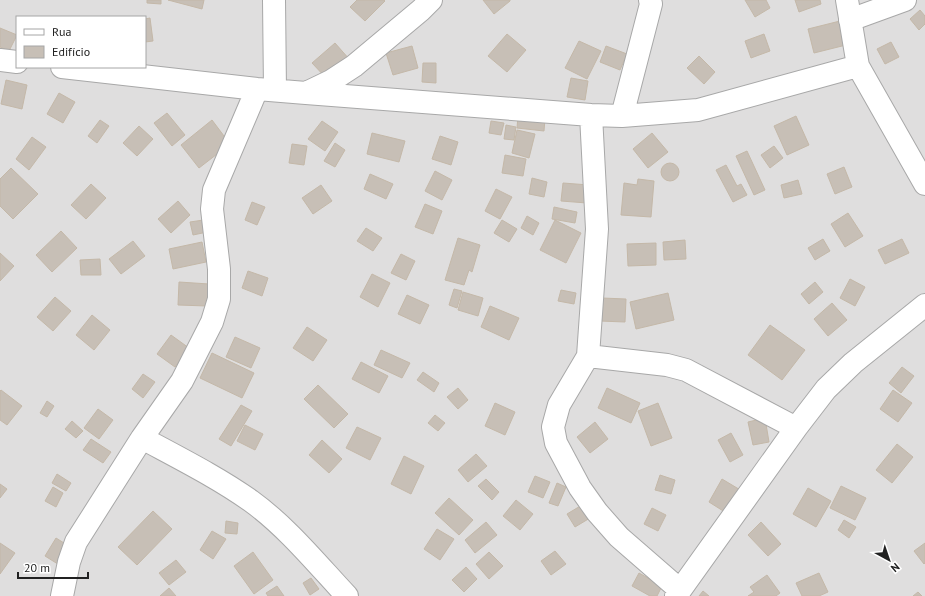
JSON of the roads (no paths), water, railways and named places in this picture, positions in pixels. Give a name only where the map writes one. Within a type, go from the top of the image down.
[{"type":"street","points":[[62,596],[76,542],[142,438],[182,381],[212,322],[219,299],[219,269],[212,209],[214,190],[266,89],[274,0]]},
{"type":"street","points":[[306,92],[331,81],[354,66],[431,0]]},
{"type":"street","points":[[622,116],[651,4],[650,0]]},
{"type":"street","points":[[905,0],[848,10],[858,66],[925,184]]},
{"type":"street","points":[[0,60],[16,62]]},
{"type":"street","points":[[71,68],[266,89],[591,115],[622,116],[698,110],[858,66]]},
{"type":"street","points":[[591,115],[596,229],[588,356],[559,405],[553,427],[556,443],[580,488],[597,512],[619,537],[678,593],[796,428],[826,389],[853,363],[925,305]]},
{"type":"street","points":[[588,356],[667,366],[686,370],[796,428]]},
{"type":"street","points":[[142,438],[225,484],[252,501],[284,529],[347,596]]}]
